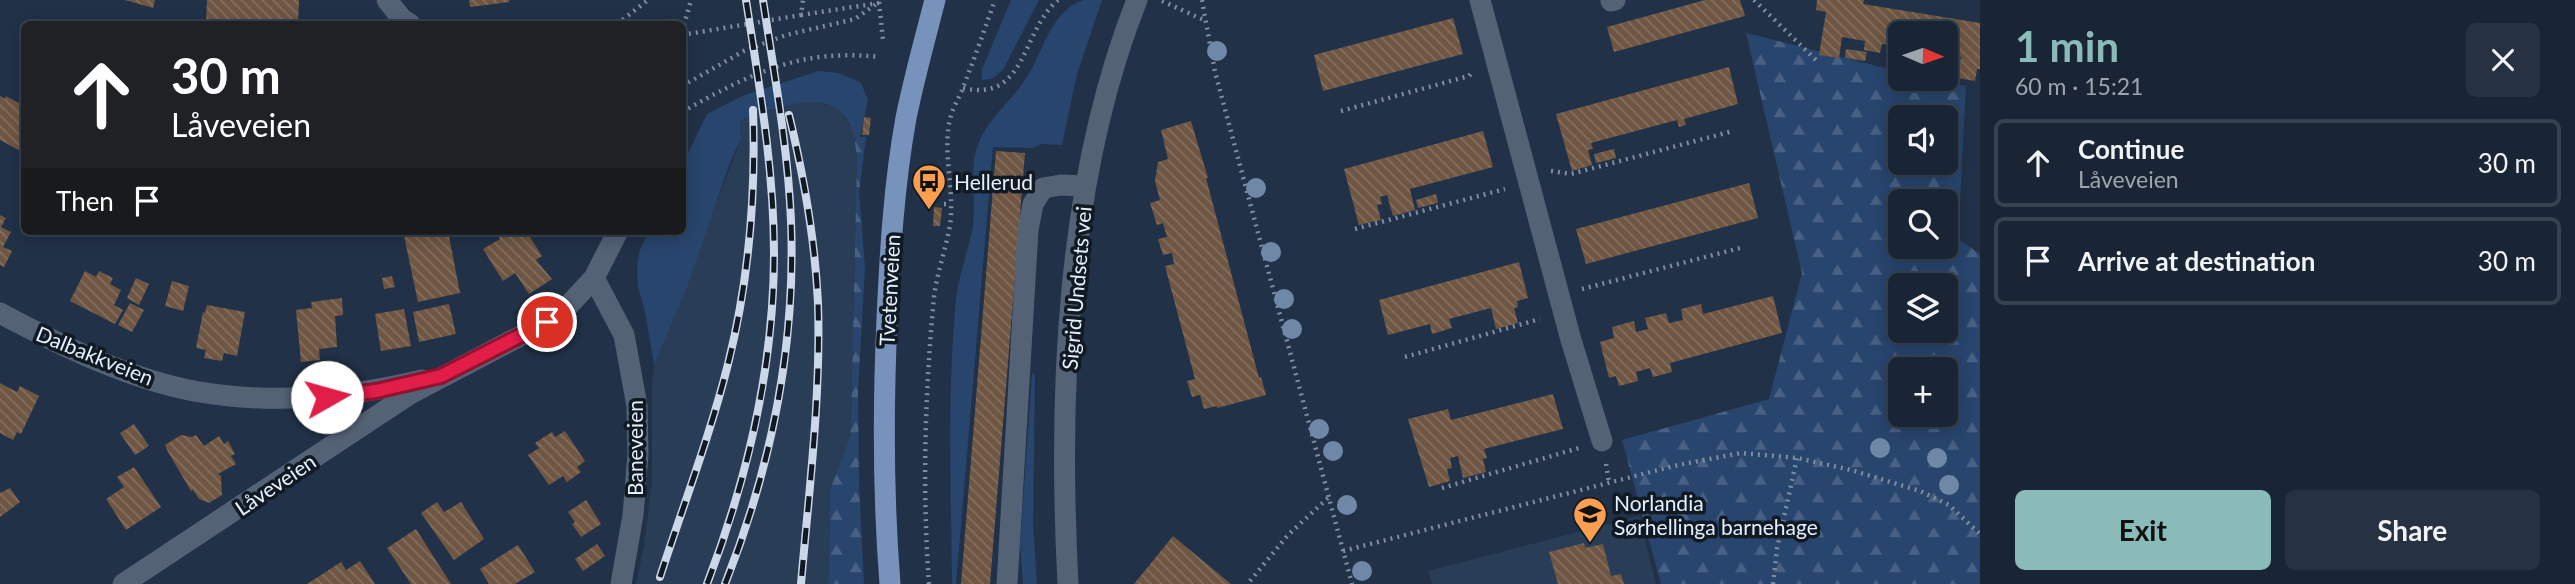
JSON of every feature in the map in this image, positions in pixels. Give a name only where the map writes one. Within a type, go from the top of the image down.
[{"type":"main road","name":"Tvetenveien","points":[[890,584],[884,484],[884,412],[892,235],[906,119],[935,0]]},
{"type":"street","points":[[387,0],[405,21]]},
{"type":"street","name":"Sigrid Undsets vei","points":[[1068,584],[1065,517],[1069,354],[1079,227],[1105,95],[1136,0]]},
{"type":"street","points":[[1480,0],[1490,46],[1602,441]]},
{"type":"street","points":[[1007,584],[1028,230],[1033,204],[1042,188],[1085,186]]},
{"type":"street","name":"Låveveien","points":[[123,584],[441,376],[547,322],[569,305],[594,278],[616,235]]},
{"type":"street","name":"Baneveien","points":[[594,278],[624,335],[637,406],[638,454],[633,515],[621,584]]},
{"type":"street","name":"Dalbakkveien","points":[[0,313],[125,372],[200,391],[248,398],[327,397],[376,391],[441,376]]},
{"type":"path","points":[[621,21],[648,0]]},
{"type":"path","points":[[685,21],[691,0]]},
{"type":"path","points":[[800,15],[803,0]]},
{"type":"path","points":[[929,584],[926,450],[930,343],[937,280],[950,223],[951,204],[946,156],[949,123],[953,106],[963,88],[995,0]]},
{"type":"path","points":[[963,88],[986,91],[1010,78],[1033,33],[1058,0]]},
{"type":"path","points":[[1202,0],[1215,72],[1352,584]]},
{"type":"path","points":[[1754,0],[1818,62]]},
{"type":"path","points":[[686,32],[879,1]]},
{"type":"path","points":[[879,1],[883,40]]},
{"type":"path","points":[[686,84],[744,51],[786,35],[855,19],[879,1]]},
{"type":"path","points":[[1162,1],[1204,20]]},
{"type":"path","points":[[1341,110],[1469,76],[1490,46]]},
{"type":"path","points":[[686,110],[746,77],[807,57],[832,54],[880,57]]},
{"type":"path","points":[[944,204],[951,204]]},
{"type":"path","points":[[1405,358],[1541,318],[1559,295],[1740,248]]},
{"type":"path","points":[[1442,488],[1602,441]]},
{"type":"path","points":[[1343,551],[1711,457],[1741,453],[1797,458],[1851,470],[1920,491],[1950,505],[1980,534]]},
{"type":"path","points":[[1773,584],[1777,549],[1797,458]]},
{"type":"path","points":[[1250,580],[1288,535],[1329,497]]},
{"type":"shaded area","points":[[811,101],[833,106],[842,113],[853,131],[857,157],[851,422],[850,437],[830,490],[829,584],[636,584],[652,483],[654,365],[741,139],[740,119],[797,102]]},
{"type":"shaded area","name":"Norlandia Sørhellinga barnehage","points":[[1639,516],[1656,584],[1432,584],[1428,571]]},
{"type":"green space","points":[[1011,0],[1039,0],[1003,70],[992,79],[982,80],[982,69]]},
{"type":"green space","points":[[1083,0],[1102,0],[1077,74],[1062,145],[1041,144],[1033,148],[993,147],[956,584],[952,584],[951,369],[957,289],[974,220],[973,174],[976,152],[990,122],[1025,80],[1057,20],[1073,5]]},
{"type":"green space","points":[[1746,33],[1888,69],[1888,91],[1958,91],[1958,84],[1966,86],[1958,239],[1980,254],[1980,584],[1661,584],[1622,440],[1769,399],[1802,273]]},
{"type":"green space","points":[[818,71],[839,73],[861,83],[868,100],[860,137],[854,137],[847,119],[836,108],[822,103],[789,105],[740,120],[741,139],[731,160],[687,287],[654,365],[638,287],[639,252],[647,235],[686,235],[686,158],[707,114],[742,96]]},
{"type":"green space","points":[[854,137],[866,137],[859,193],[865,268],[858,392],[864,584],[829,584],[830,490],[850,437],[851,422],[857,157]]},
{"type":"green space","points":[[1032,373],[1035,376],[1033,524],[1037,584],[1023,584],[1020,545]]},
{"type":"building","points":[[125,0],[155,0],[153,8]]},
{"type":"building","points":[[207,0],[299,0],[298,21],[206,21]]},
{"type":"building","points":[[469,0],[509,0],[509,2],[470,7]]},
{"type":"building","points":[[1705,0],[1740,0],[1745,16],[1614,52],[1607,27]]},
{"type":"building","points":[[1817,0],[1864,0],[1863,4],[1980,23],[1980,69],[1977,69],[1975,81],[1958,78],[1961,57],[1958,56],[1958,21],[1888,21],[1888,45],[1882,44],[1880,53],[1864,50],[1865,41],[1842,37],[1839,58],[1819,55],[1826,12],[1816,10]]},
{"type":"building","points":[[1453,18],[1463,54],[1323,91],[1314,55]]},
{"type":"building","points":[[1846,49],[1867,52],[1865,61],[1845,58]]},
{"type":"building","points":[[1729,67],[1738,104],[1684,119],[1686,125],[1679,127],[1677,120],[1591,143],[1593,149],[1588,150],[1592,165],[1572,171],[1556,114]]},
{"type":"building","points":[[0,96],[5,99],[6,96],[21,104],[21,151],[0,140]]},
{"type":"building","points":[[864,117],[871,118],[869,135],[862,135]]},
{"type":"building","points":[[1191,121],[1259,378],[1261,377],[1266,395],[1204,409],[1200,395],[1192,397],[1187,381],[1195,379],[1165,266],[1174,264],[1172,253],[1163,255],[1158,239],[1167,237],[1163,223],[1157,225],[1150,203],[1160,200],[1155,181],[1158,162],[1168,159],[1161,130]]},
{"type":"building","points":[[1483,131],[1493,167],[1410,189],[1415,210],[1393,216],[1387,195],[1380,197],[1382,204],[1377,205],[1381,220],[1359,225],[1344,169]]},
{"type":"building","points":[[1614,149],[1616,158],[1596,163],[1594,154]]},
{"type":"building","points":[[996,151],[1025,153],[990,584],[961,584]]},
{"type":"building","points":[[1749,183],[1758,218],[1586,264],[1576,229]]},
{"type":"building","points":[[1436,194],[1438,203],[1418,208],[1416,200]]},
{"type":"building","points":[[934,207],[942,208],[940,226],[933,226]]},
{"type":"building","points":[[0,215],[6,218],[1,227],[11,232],[3,247],[12,251],[4,267],[0,265]]},
{"type":"building","points":[[404,235],[449,235],[460,293],[418,302]]},
{"type":"building","points":[[497,235],[529,235],[542,256],[536,260],[552,279],[529,294],[515,273],[503,281],[483,249],[500,239]]},
{"type":"building","points":[[1519,262],[1528,298],[1517,301],[1518,307],[1514,308],[1518,323],[1496,329],[1491,308],[1449,319],[1452,328],[1432,334],[1430,324],[1388,335],[1379,300]]},
{"type":"building","points":[[85,271],[96,277],[99,271],[113,278],[110,284],[121,290],[114,305],[123,310],[115,324],[70,301]]},
{"type":"building","points":[[392,276],[395,287],[384,289],[382,278]]},
{"type":"building","points":[[136,278],[149,284],[139,305],[127,298]]},
{"type":"building","points":[[172,281],[189,286],[183,311],[165,306]]},
{"type":"building","points":[[1773,296],[1782,333],[1670,363],[1672,372],[1653,377],[1650,368],[1636,372],[1638,381],[1619,386],[1616,376],[1609,378],[1600,342],[1614,338],[1612,327],[1634,321],[1636,332],[1648,329],[1645,318],[1666,313],[1669,323],[1683,320],[1681,309],[1701,304],[1703,314]]},
{"type":"building","points":[[342,298],[343,315],[335,316],[337,347],[319,349],[320,360],[301,362],[296,310],[312,308],[311,302]]},
{"type":"building","points":[[130,303],[144,310],[132,332],[118,325]]},
{"type":"building","points":[[449,304],[456,334],[419,342],[413,312]]},
{"type":"building","points":[[207,305],[245,312],[237,356],[224,353],[222,361],[204,358],[206,350],[196,348],[203,312],[205,313]]},
{"type":"building","points":[[404,309],[411,346],[381,351],[375,314]]},
{"type":"building","points":[[0,383],[17,392],[20,386],[39,396],[21,434],[17,432],[13,440],[0,433]]},
{"type":"building","points":[[1553,394],[1563,429],[1484,449],[1487,458],[1483,459],[1486,472],[1463,478],[1458,456],[1450,458],[1452,468],[1447,469],[1450,481],[1429,487],[1408,419],[1448,409],[1451,420]]},
{"type":"building","points":[[134,424],[149,446],[135,455],[120,433]]},
{"type":"building","points":[[565,431],[585,461],[577,467],[581,472],[567,482],[563,476],[549,485],[528,455],[539,448],[535,443],[552,432],[555,437]]},
{"type":"building","points":[[181,435],[196,435],[204,446],[219,436],[224,444],[228,441],[235,454],[231,456],[236,464],[218,474],[221,476],[222,495],[209,503],[199,499],[193,490],[191,491],[165,445]]},
{"type":"building","points":[[134,467],[161,507],[126,530],[106,499],[124,487],[117,477]]},
{"type":"building","points":[[10,488],[20,502],[0,517],[0,493]]},
{"type":"building","points":[[586,500],[601,524],[581,537],[568,512]]},
{"type":"building","points":[[437,502],[444,512],[461,502],[484,539],[454,560],[421,513]]},
{"type":"building","points":[[416,529],[451,584],[411,584],[387,548]]},
{"type":"building","points":[[1173,536],[1231,584],[1134,584]]},
{"type":"building","points":[[1584,543],[1585,548],[1603,544],[1611,576],[1621,574],[1624,584],[1558,584],[1549,552]]},
{"type":"building","points":[[597,544],[605,556],[583,571],[575,559]]},
{"type":"building","points":[[518,545],[535,572],[515,584],[489,584],[480,569]]},
{"type":"building","points":[[360,561],[375,584],[307,584],[341,562],[346,570]]},
{"type":"railway","points":[[707,584],[735,503],[756,422],[764,380],[773,296],[771,189],[765,126],[746,0]]},
{"type":"railway","points":[[725,584],[755,496],[767,451],[777,406],[789,315],[791,221],[787,166],[763,0]]},
{"type":"railway","points":[[660,577],[713,418],[735,332],[750,237],[753,110]]},
{"type":"railway","points":[[789,115],[808,208],[818,303],[816,409],[801,584]]},
{"type":"place","name":"Hellerud","points":[[929,211]]},
{"type":"place","name":"Norlandia Sørhellinga barnehage","points":[[1590,544]]},
{"type":"route","points":[[327,397],[376,391],[441,376],[547,322]]}]
